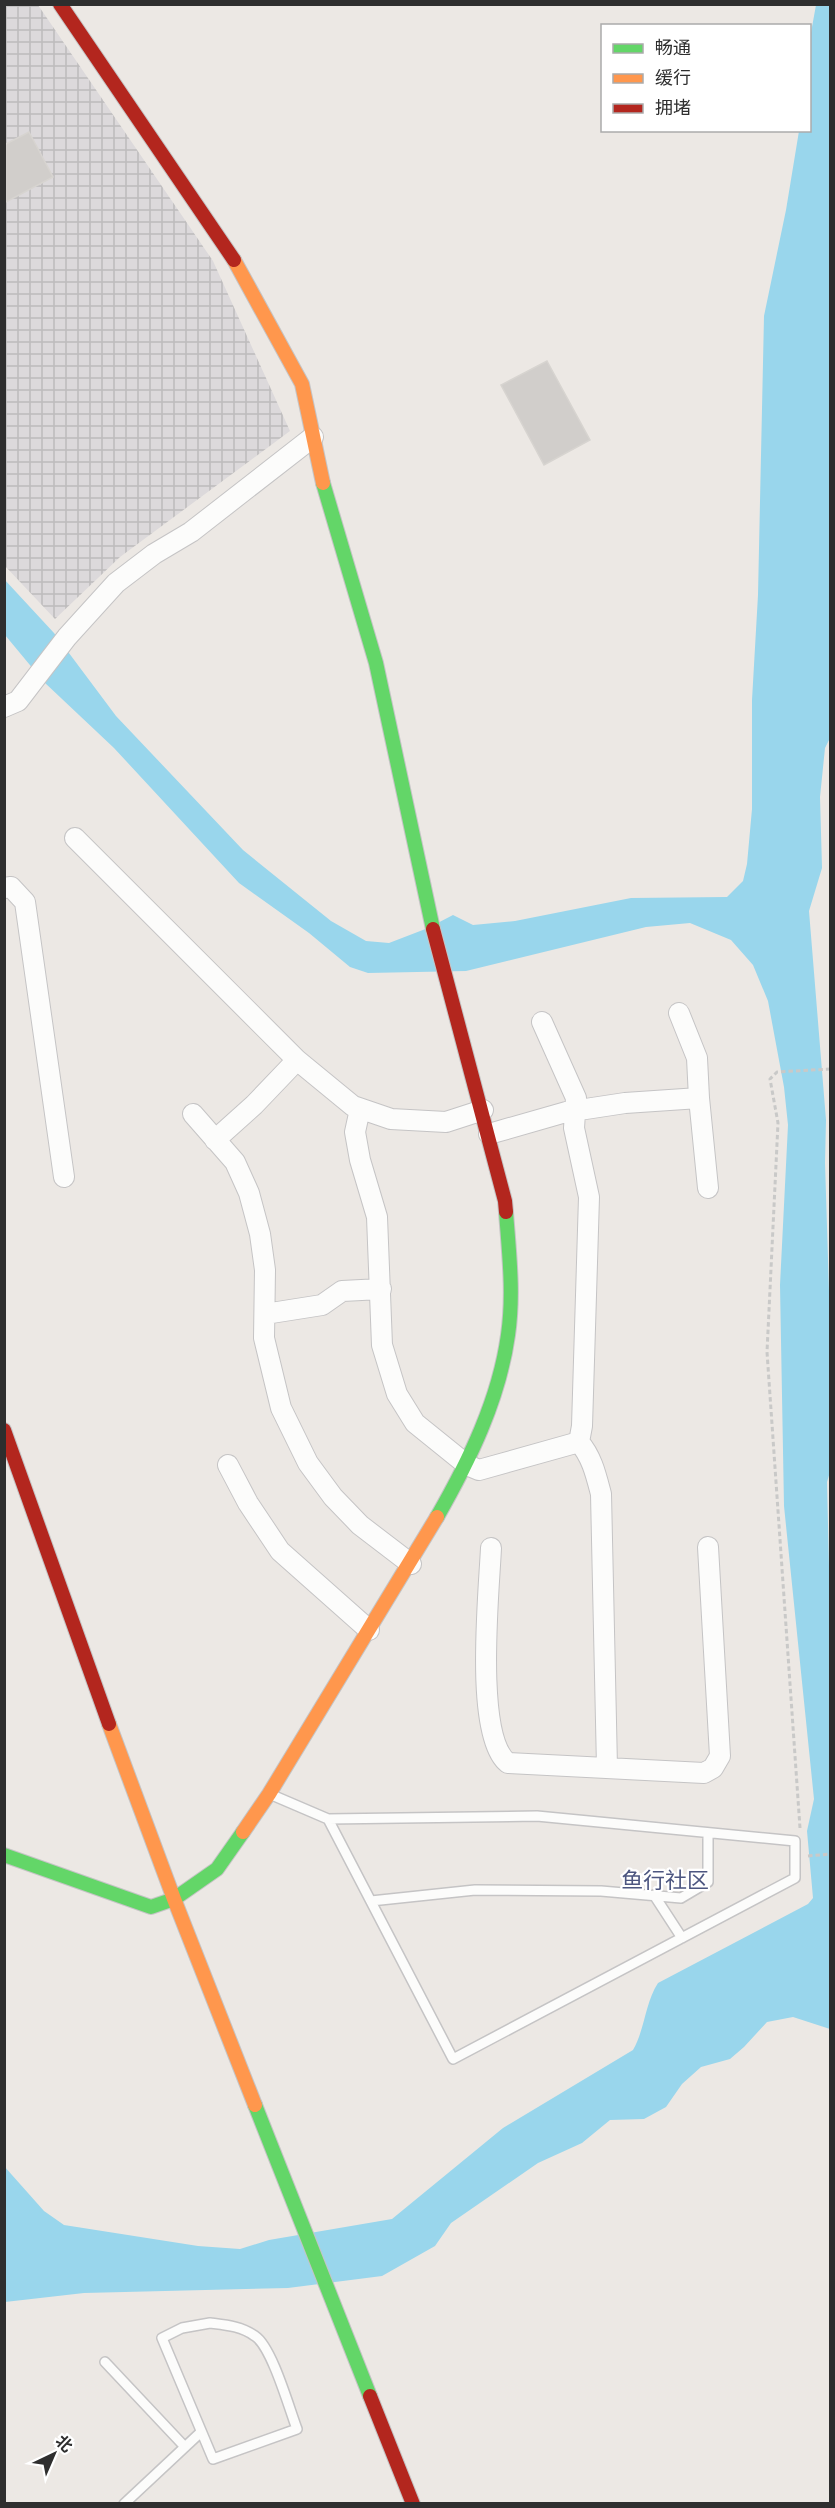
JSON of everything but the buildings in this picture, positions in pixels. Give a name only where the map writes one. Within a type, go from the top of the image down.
[{"type":"street","points":[[4,1855],[151,1907],[174,1899],[217,1869],[269,1794],[411,1564],[467,1465],[494,1395],[508,1335],[511,1271],[505,1201],[483,1110],[429,913],[376,663],[322,481],[302,384],[237,264],[60,4]]},
{"type":"street","points":[[4,707],[18,701],[32,679],[116,583],[154,554],[191,532],[313,437]]},
{"type":"street","points":[[75,838],[297,1060],[352,1106],[391,1119],[446,1122],[483,1110]]},
{"type":"street","points":[[4,888],[11,887],[25,902],[64,1177]]},
{"type":"street","points":[[679,1013],[697,1058],[708,1188]]},
{"type":"street","points":[[542,1022],[576,1098],[574,1128],[589,1197],[582,1426],[579,1442],[594,1468],[601,1494],[607,1767]]},
{"type":"street","points":[[215,1140],[254,1105],[297,1060]]},
{"type":"street","points":[[489,1134],[575,1111],[625,1103],[699,1098]]},
{"type":"street","points":[[360,1109],[355,1132],[360,1160],[377,1217],[382,1346],[397,1394],[415,1423],[467,1465],[479,1470],[579,1442]]},
{"type":"street","points":[[193,1114],[235,1162],[249,1193],[260,1234],[265,1270],[264,1338],[280,1408],[308,1463],[333,1497],[360,1525],[411,1564]]},
{"type":"street","points":[[265,1314],[322,1305],[342,1291],[381,1289]]},
{"type":"street","points":[[4,1430],[60,1590],[174,1899],[413,2504]]},
{"type":"street","points":[[228,1465],[248,1503],[280,1551],[369,1630]]},
{"type":"street","points":[[491,1548],[486,1673],[490,1728],[500,1758],[508,1763],[704,1773],[713,1768],[720,1756],[708,1547]]},
{"type":"lane","points":[[269,1794],[328,1819],[537,1816],[795,1841],[795,1878],[453,2059],[328,1819]]},
{"type":"lane","points":[[370,1900],[475,1890],[601,1891],[681,1898],[708,1882],[708,1833]]},
{"type":"lane","points":[[654,1895],[682,1938]]},
{"type":"lane","points":[[210,2323],[238,2327],[256,2336],[266,2348],[297,2429],[213,2459],[201,2432],[162,2338],[182,2328],[210,2323]]},
{"type":"lane","points":[[105,2362],[185,2447]]},
{"type":"lane","points":[[123,2504],[201,2432]]},
{"type":"path","points":[[796,1859],[801,1845],[797,1766],[767,1352],[778,1123],[770,1079],[777,1072],[831,1069]]},
{"type":"path","points":[[807,1856],[831,1854]]},
{"type":"shaded area","points":[[5,5],[38,5],[213,261],[290,431],[120,557],[55,619],[5,566]]},
{"type":"water","points":[[816,5],[830,5],[830,738],[825,748],[820,797],[822,868],[809,911],[826,1120],[825,1163],[830,1323],[830,1472],[827,1482],[830,1608],[830,2029],[793,2017],[767,2022],[730,2059],[701,2067],[682,2084],[666,2107],[644,2119],[610,2120],[582,2143],[538,2163],[451,2223],[435,2246],[382,2276],[288,2288],[84,2293],[5,2302],[4,2166],[44,2211],[64,2225],[198,2246],[240,2249],[269,2240],[392,2219],[503,2128],[633,2050],[650,1999],[658,1983],[808,1904],[813,1898],[807,1831],[814,1799],[784,1506],[780,1285],[788,1125],[784,1087],[768,1001],[753,965],[731,940],[690,923],[646,927],[466,971],[368,973],[350,967],[309,933],[239,883],[114,748],[44,682],[5,635],[4,579],[54,633],[116,716],[243,850],[331,921],[366,941],[389,943],[428,928],[453,915],[473,925],[515,921],[631,898],[727,897],[743,881],[747,864],[752,809],[752,700],[758,595],[764,316],[786,210],[799,132],[811,132],[811,32]]},
{"type":"traffic: fast","points":[[323,483],[376,663],[433,929]]},
{"type":"traffic: fast","points":[[437,1517],[481,1429],[504,1359],[511,1304],[506,1212]]},
{"type":"traffic: fast","points":[[4,1855],[151,1907],[174,1899],[217,1869],[243,1832]]},
{"type":"traffic: fast","points":[[255,2105],[370,2396]]},
{"type":"traffic: slow","points":[[234,260],[302,384],[323,483]]},
{"type":"traffic: slow","points":[[243,1832],[269,1794],[437,1517]]},
{"type":"traffic: slow","points":[[109,1724],[174,1899],[255,2105]]},
{"type":"traffic: jam","points":[[60,4],[234,260]]},
{"type":"traffic: jam","points":[[433,929],[506,1212]]},
{"type":"traffic: jam","points":[[4,1430],[109,1724]]},
{"type":"traffic: jam","points":[[370,2396],[413,2504]]},
{"type":"district","name":"鱼行社区","points":[[665,1880]]}]
